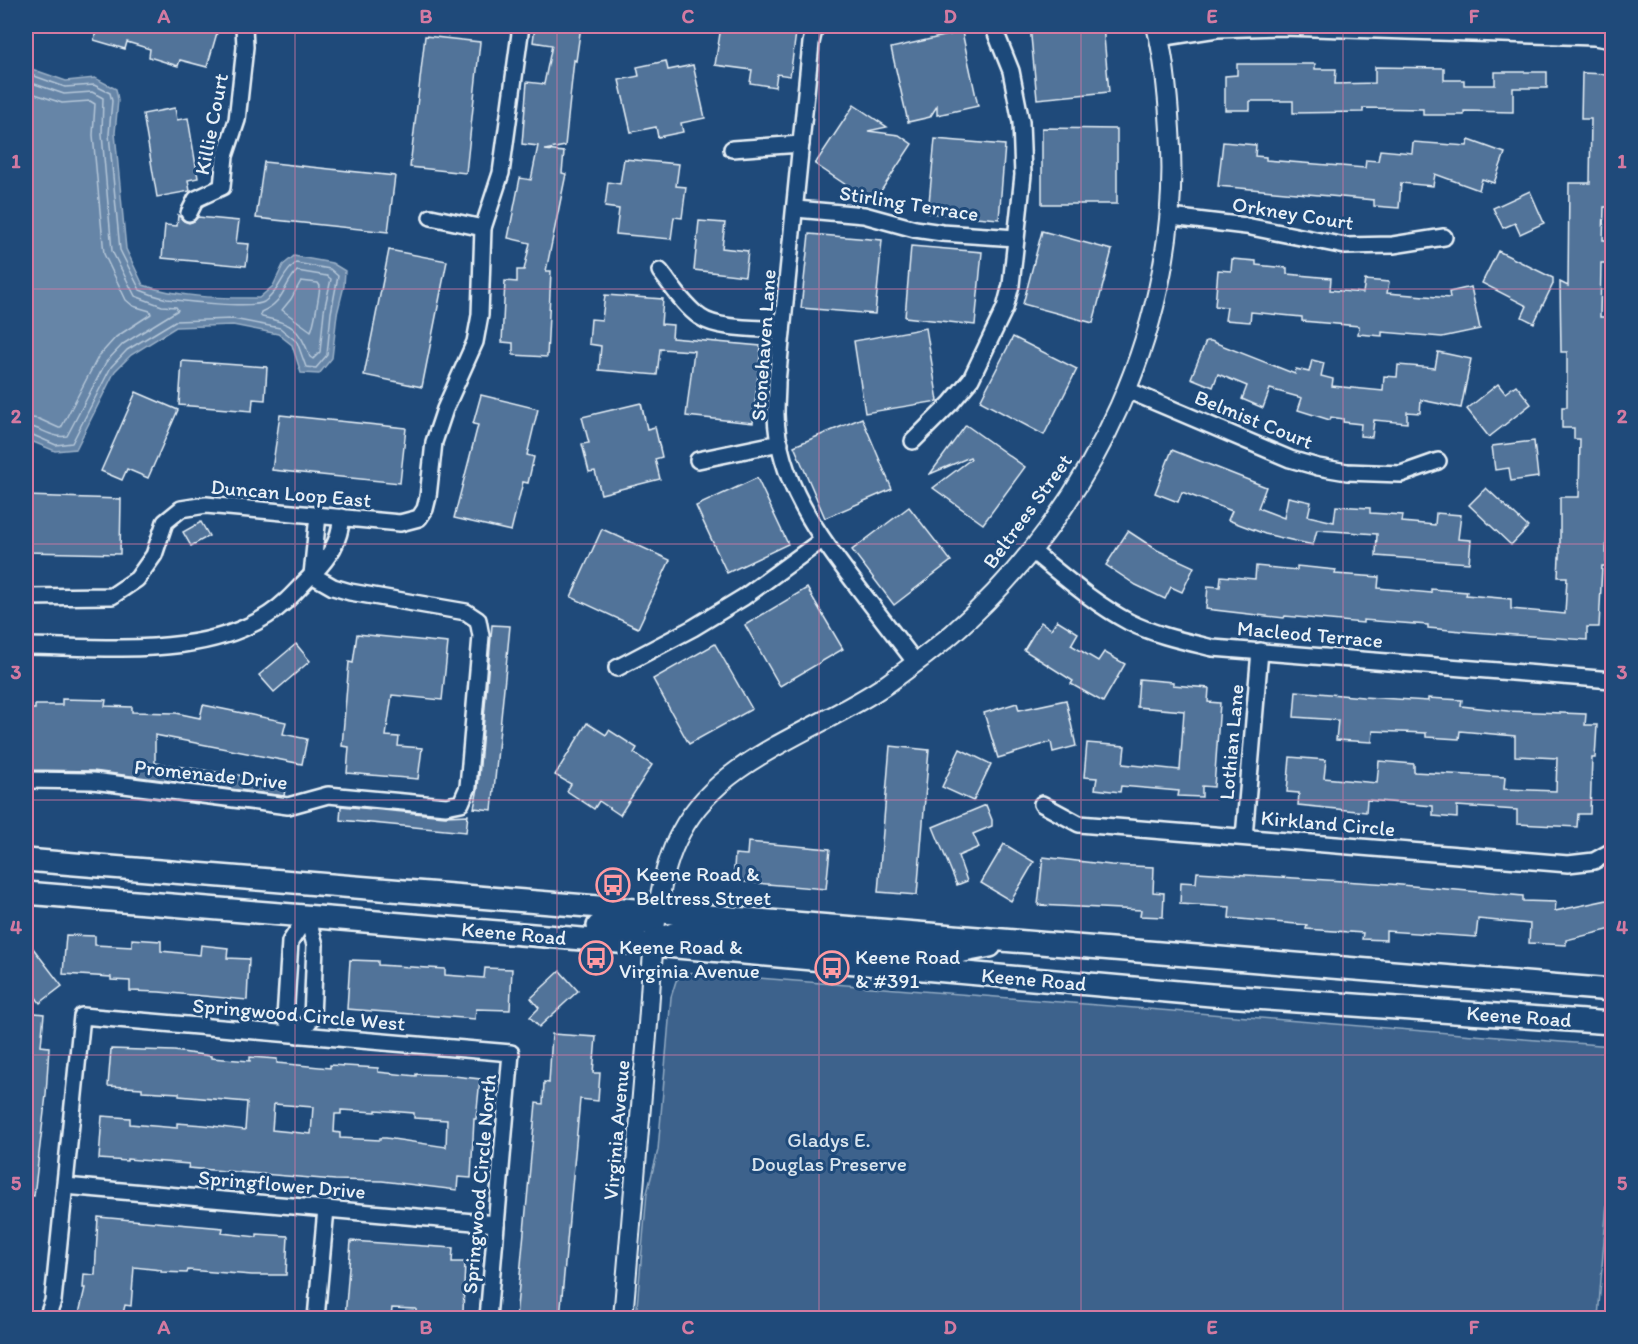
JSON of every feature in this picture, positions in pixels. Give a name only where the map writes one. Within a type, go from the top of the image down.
[{"type":"main road","name":"Keene Road","points":[[26,860],[1612,990]]},
{"type":"main road","name":"Keene Road","points":[[26,893],[654,945],[1211,995],[1612,1023]]},
{"type":"main road","points":[[381,922],[445,913],[622,928],[647,923],[658,913]]},
{"type":"main road","points":[[654,945],[667,935],[694,930],[959,952],[1021,941]]},
{"type":"street","name":"Killie Court","points":[[189,213],[196,199],[222,187],[225,156],[237,120],[245,47],[244,26]]},
{"type":"street","points":[[430,218],[483,228],[501,173],[521,26]]},
{"type":"street","name":"Stonehaven Lane","points":[[815,26],[783,330],[776,415],[780,443],[790,480],[822,540],[916,663]]},
{"type":"street","points":[[913,441],[971,379],[1005,308],[1011,285],[1023,175],[1021,122],[1011,71],[993,26]]},
{"type":"street","points":[[1157,32],[1282,27],[1594,37],[1612,40]]},
{"type":"street","name":"Beltrees Street","points":[[654,945],[663,879],[681,830],[695,811],[726,778],[778,746],[844,711],[916,663],[961,626],[1032,551],[1069,498],[1103,441],[1127,390],[1142,350],[1165,262],[1171,217],[1172,150],[1167,87],[1157,32]]},
{"type":"street","points":[[732,149],[801,144]]},
{"type":"street","name":"Stirling Terrace","points":[[796,209],[864,215],[915,229],[942,233],[1016,238]]},
{"type":"street","name":"Orkney Court","points":[[1171,217],[1246,226],[1345,246],[1394,245],[1444,237]]},
{"type":"street","name":"Duncan Loop East","points":[[26,597],[112,596],[137,579],[154,555],[165,522],[181,509],[206,505],[400,523],[420,518],[428,497],[434,441],[445,409],[475,342],[480,315],[483,228]]},
{"type":"street","points":[[660,271],[688,306],[701,318],[721,325],[783,330]]},
{"type":"street","name":"Belmist Court","points":[[1127,390],[1290,459],[1318,467],[1347,472],[1401,474],[1438,462]]},
{"type":"street","points":[[698,460],[780,443]]},
{"type":"street","points":[[312,575],[318,515]]},
{"type":"street","points":[[26,646],[171,646],[212,640],[250,625],[285,603],[325,561],[337,542],[342,517]]},
{"type":"street","points":[[616,668],[693,628],[744,597],[822,540]]},
{"type":"street","name":"Macleod Terrace","points":[[1032,551],[1095,602],[1129,622],[1170,638],[1213,648],[1612,680]]},
{"type":"street","name":"Promenade Drive","points":[[26,780],[93,781],[288,806],[328,795],[446,806],[461,803],[468,787],[481,636],[478,620],[466,612],[350,592],[333,587],[312,575]]},
{"type":"street","name":"Lothian Lane","points":[[1244,837],[1260,651]]},
{"type":"street","name":"Kirkland Circle","points":[[1042,804],[1079,824],[1568,864],[1594,861],[1612,851]]},
{"type":"street","points":[[307,916],[315,945],[312,1018],[298,1035],[285,1018],[290,942],[307,916]]},
{"type":"street","name":"Virginia Avenue","points":[[623,1318],[654,945]]},
{"type":"street","name":"Springwood Circle West","points":[[65,1186],[82,1016],[511,1053]]},
{"type":"street","name":"Springwood Circle North","points":[[488,1318],[511,1053]]},
{"type":"street","points":[[47,1318],[53,1301],[65,1186]]},
{"type":"street","name":"Springflower Drive","points":[[65,1186],[496,1224]]},
{"type":"street","points":[[316,1318],[326,1209]]},
{"type":"green space","name":"Gladys E. Douglas Preserve","points":[[684,972],[1612,1046],[1612,1138],[1598,1318],[636,1318],[647,1193],[658,1150],[671,997],[676,981]]},
{"type":"water","points":[[26,67],[66,81],[95,78],[116,89],[118,100],[115,133],[126,249],[143,285],[186,295],[259,298],[273,286],[283,265],[294,256],[332,263],[345,271],[332,358],[319,374],[301,373],[292,345],[278,334],[233,325],[176,327],[131,355],[115,371],[76,449],[55,451],[26,439]]},
{"type":"building","points":[[97,26],[219,26],[207,67],[180,60],[178,66],[149,57],[150,49],[127,42],[125,49],[94,40]]},
{"type":"building","points":[[535,26],[581,26],[576,61],[574,60],[565,146],[545,150],[564,152],[562,173],[566,174],[546,271],[551,271],[547,357],[513,355],[513,343],[502,342],[505,281],[517,282],[517,270],[524,270],[530,243],[508,238],[520,178],[531,180],[538,146],[522,144],[527,82],[544,84],[552,45],[533,42]]},
{"type":"building","points":[[733,26],[797,26],[790,76],[777,74],[775,87],[750,83],[752,70],[715,65],[721,27],[733,29]]},
{"type":"building","points":[[1030,26],[1103,26],[1109,92],[1037,99]]},
{"type":"building","points":[[962,32],[978,106],[937,115],[937,106],[930,117],[908,122],[891,48]]},
{"type":"building","points":[[425,36],[480,42],[466,173],[410,167]]},
{"type":"building","points":[[666,61],[668,70],[693,65],[705,118],[681,123],[683,132],[658,137],[656,127],[631,132],[619,80],[639,76],[637,67]]},
{"type":"building","points":[[1237,64],[1315,64],[1315,69],[1336,69],[1335,84],[1375,83],[1375,67],[1444,68],[1444,80],[1464,80],[1464,85],[1495,85],[1495,72],[1547,72],[1547,88],[1513,88],[1513,112],[1464,111],[1464,115],[1423,115],[1423,109],[1363,108],[1363,112],[1293,113],[1293,101],[1250,101],[1250,110],[1225,110],[1225,76],[1237,75]]},
{"type":"building","points":[[1582,73],[1607,74],[1607,85],[1612,85],[1612,207],[1604,207],[1603,240],[1610,240],[1610,263],[1601,263],[1600,317],[1611,317],[1612,340],[1606,566],[1602,566],[1599,627],[1587,627],[1587,640],[1428,628],[1428,625],[1363,620],[1363,623],[1285,616],[1284,618],[1206,609],[1208,586],[1220,587],[1221,576],[1255,579],[1256,566],[1297,570],[1297,566],[1336,570],[1335,574],[1379,577],[1378,588],[1431,593],[1431,589],[1467,592],[1466,595],[1511,599],[1511,609],[1565,614],[1567,577],[1558,577],[1560,497],[1579,497],[1580,439],[1574,439],[1574,428],[1562,428],[1562,407],[1567,407],[1567,352],[1561,352],[1560,282],[1568,286],[1569,183],[1590,183],[1591,119],[1581,119]]},
{"type":"building","points":[[854,105],[887,127],[868,131],[899,135],[912,144],[873,203],[815,164]]},
{"type":"building","points":[[175,108],[177,120],[188,118],[198,178],[188,180],[190,191],[157,197],[143,114]]},
{"type":"building","points":[[1042,128],[1117,129],[1117,204],[1042,204]]},
{"type":"building","points":[[935,139],[1005,145],[999,219],[928,213]]},
{"type":"building","points":[[1469,140],[1505,153],[1494,183],[1482,179],[1479,190],[1435,174],[1433,186],[1401,183],[1399,208],[1374,206],[1374,200],[1218,186],[1223,142],[1256,145],[1255,156],[1266,157],[1266,160],[1365,168],[1366,160],[1378,161],[1380,150],[1412,153],[1413,142],[1467,146]]},
{"type":"building","points":[[624,159],[679,164],[676,186],[686,187],[682,218],[674,217],[671,239],[616,234],[619,209],[605,207],[608,182],[620,184]]},
{"type":"building","points":[[264,162],[395,176],[388,232],[256,218]]},
{"type":"building","points":[[1530,191],[1544,223],[1520,234],[1515,223],[1503,228],[1493,208]]},
{"type":"building","points":[[178,215],[189,223],[198,217],[239,221],[236,243],[249,244],[246,266],[162,258],[165,225],[177,226]]},
{"type":"building","points":[[699,221],[725,223],[722,248],[748,251],[745,276],[694,270]]},
{"type":"building","points":[[1042,231],[1112,250],[1093,323],[1023,304]]},
{"type":"building","points":[[809,234],[882,240],[875,314],[801,308]]},
{"type":"building","points":[[911,246],[982,252],[975,325],[905,317]]},
{"type":"building","points":[[389,250],[447,261],[422,387],[364,375]]},
{"type":"building","points":[[1498,251],[1553,278],[1553,284],[1534,323],[1522,317],[1527,306],[1482,283]]},
{"type":"building","points":[[1232,259],[1256,261],[1256,265],[1287,268],[1287,274],[1331,278],[1330,290],[1363,293],[1365,280],[1389,282],[1387,293],[1450,298],[1449,292],[1471,287],[1480,329],[1442,337],[1382,332],[1382,336],[1358,334],[1359,326],[1302,321],[1302,317],[1251,312],[1250,322],[1225,320],[1227,307],[1215,306],[1218,270],[1231,271]]},
{"type":"building","points":[[605,295],[663,299],[661,324],[673,325],[672,338],[761,346],[753,423],[686,416],[694,351],[660,349],[657,375],[599,370],[601,346],[589,344],[591,319],[602,320]]},
{"type":"building","points":[[926,328],[938,401],[865,413],[854,341]]},
{"type":"building","points":[[1013,337],[1077,369],[1044,435],[980,401]]},
{"type":"building","points":[[1206,341],[1295,374],[1296,369],[1309,372],[1312,360],[1324,363],[1321,376],[1333,379],[1332,386],[1383,391],[1384,376],[1397,377],[1398,365],[1435,368],[1438,352],[1471,359],[1461,408],[1421,400],[1420,413],[1407,412],[1407,423],[1374,420],[1372,437],[1360,436],[1361,424],[1343,422],[1343,419],[1331,417],[1330,420],[1298,410],[1302,398],[1270,389],[1263,408],[1242,399],[1247,386],[1218,374],[1213,387],[1191,378]]},
{"type":"building","points":[[182,361],[267,367],[265,400],[253,399],[252,411],[179,405]]},
{"type":"building","points":[[1498,384],[1505,393],[1516,385],[1531,404],[1489,437],[1467,409]]},
{"type":"building","points":[[136,392],[178,410],[148,478],[127,469],[122,480],[101,471]]},
{"type":"building","points":[[481,395],[538,409],[527,455],[534,457],[528,483],[523,482],[511,531],[454,518],[478,425],[473,424]]},
{"type":"building","points":[[641,403],[647,429],[655,427],[662,457],[655,459],[660,479],[601,494],[595,471],[589,472],[582,444],[589,443],[582,417]]},
{"type":"building","points":[[280,415],[406,428],[400,483],[272,470]]},
{"type":"building","points":[[862,418],[892,489],[825,518],[794,446]]},
{"type":"building","points":[[966,425],[1025,467],[983,524],[933,488],[971,459],[970,457],[930,474]]},
{"type":"building","points":[[1534,441],[1538,477],[1511,481],[1509,468],[1495,470],[1492,446]]},
{"type":"building","points":[[1172,450],[1266,487],[1258,508],[1284,518],[1288,497],[1311,502],[1308,516],[1334,522],[1336,506],[1370,508],[1370,513],[1403,515],[1402,522],[1435,525],[1436,513],[1461,515],[1458,539],[1471,540],[1469,563],[1376,556],[1377,534],[1317,530],[1313,545],[1265,534],[1228,520],[1232,511],[1182,492],[1178,502],[1155,493]]},
{"type":"building","points":[[757,478],[788,544],[727,573],[696,506]]},
{"type":"building","points":[[1486,488],[1528,527],[1511,545],[1469,505]]},
{"type":"building","points":[[26,496],[121,499],[120,554],[26,552]]},
{"type":"building","points":[[909,507],[951,561],[894,605],[852,550]]},
{"type":"building","points":[[201,522],[209,536],[191,546],[183,532]]},
{"type":"building","points":[[602,529],[670,560],[638,628],[571,597]]},
{"type":"building","points":[[1128,531],[1157,550],[1194,567],[1182,592],[1171,587],[1165,599],[1136,585],[1106,565]]},
{"type":"building","points":[[807,588],[843,649],[780,686],[745,625]]},
{"type":"building","points":[[1057,620],[1078,633],[1071,645],[1098,661],[1104,652],[1125,664],[1103,702],[1071,684],[1073,681],[1024,650],[1041,622],[1051,629]]},
{"type":"building","points":[[492,625],[510,626],[492,810],[474,808],[478,788]]},
{"type":"building","points":[[357,634],[448,643],[442,700],[392,695],[386,736],[399,737],[398,746],[422,748],[418,779],[347,773],[349,747],[342,746],[349,662],[353,663]]},
{"type":"building","points":[[296,644],[310,661],[274,692],[259,675]]},
{"type":"building","points":[[715,644],[752,709],[689,744],[653,679]]},
{"type":"building","points":[[1139,679],[1209,688],[1208,702],[1220,703],[1214,787],[1202,786],[1202,797],[1178,796],[1179,791],[1121,786],[1120,792],[1095,789],[1097,778],[1084,777],[1087,743],[1125,746],[1123,764],[1180,770],[1184,711],[1137,707]]},
{"type":"building","points":[[1296,691],[1428,701],[1428,698],[1462,700],[1461,706],[1508,711],[1586,714],[1585,725],[1597,725],[1595,758],[1592,758],[1590,814],[1578,814],[1577,827],[1517,824],[1517,810],[1457,806],[1457,818],[1433,816],[1433,806],[1367,800],[1366,812],[1298,805],[1299,793],[1287,792],[1290,757],[1326,760],[1324,778],[1377,783],[1379,761],[1414,764],[1414,772],[1505,777],[1504,789],[1556,791],[1557,758],[1515,756],[1515,736],[1460,731],[1459,739],[1426,737],[1426,733],[1373,731],[1372,742],[1336,740],[1338,720],[1294,717]]},
{"type":"building","points":[[62,699],[106,700],[105,706],[132,707],[132,712],[176,713],[200,718],[203,705],[286,722],[283,734],[307,739],[302,764],[155,735],[155,763],[286,782],[284,796],[93,771],[29,770],[30,742],[26,742],[26,709],[35,709],[35,705],[62,705]]},
{"type":"building","points":[[1066,700],[1076,746],[1053,752],[1051,742],[998,758],[984,713],[1017,703],[1019,710]]},
{"type":"building","points":[[587,723],[606,735],[609,730],[637,748],[634,753],[652,765],[620,815],[599,801],[594,809],[567,791],[571,784],[555,775]]},
{"type":"building","points":[[890,746],[929,750],[917,895],[878,892]]},
{"type":"building","points":[[960,749],[991,764],[973,801],[942,787]]},
{"type":"building","points":[[986,805],[992,826],[973,834],[979,847],[958,856],[967,881],[957,885],[933,827]]},
{"type":"building","points":[[341,806],[445,816],[468,815],[466,832],[340,820]]},
{"type":"building","points":[[748,842],[830,849],[826,889],[733,881],[735,854],[747,855]]},
{"type":"building","points":[[1004,844],[1034,862],[1011,901],[981,883]]},
{"type":"building","points":[[1043,857],[1111,865],[1154,867],[1153,892],[1164,893],[1163,917],[1140,916],[1141,910],[1038,905]]},
{"type":"building","points":[[1197,872],[1390,884],[1523,896],[1523,901],[1556,902],[1555,911],[1612,899],[1612,929],[1566,940],[1566,945],[1529,943],[1530,924],[1478,919],[1476,937],[1386,931],[1386,940],[1362,939],[1363,933],[1306,929],[1307,925],[1229,918],[1230,907],[1180,904],[1181,882],[1196,883]]},
{"type":"building","points":[[66,935],[95,936],[95,945],[132,947],[132,939],[161,941],[161,951],[200,955],[201,945],[228,948],[227,958],[249,959],[247,1000],[130,991],[130,981],[111,980],[111,977],[63,974]]},
{"type":"building","points":[[26,939],[62,986],[40,1003],[26,984]]},
{"type":"building","points":[[350,960],[378,961],[378,965],[445,969],[445,975],[484,978],[485,968],[512,969],[510,1010],[476,1009],[475,1019],[347,1009]]},
{"type":"building","points":[[560,971],[578,991],[539,1027],[530,1017],[539,1008],[531,998]]},
{"type":"building","points":[[26,1012],[44,1014],[41,1046],[49,1047],[46,1095],[34,1196],[26,1195]]},
{"type":"building","points":[[552,1034],[596,1037],[593,1073],[600,1073],[598,1101],[580,1099],[560,1318],[516,1318],[536,1103],[543,1104],[544,1082],[549,1083]]},
{"type":"building","points":[[111,1049],[174,1051],[211,1056],[211,1058],[250,1061],[250,1057],[277,1059],[277,1063],[330,1068],[330,1065],[378,1068],[378,1072],[480,1079],[476,1119],[474,1119],[471,1178],[458,1177],[457,1190],[382,1181],[335,1180],[188,1168],[189,1164],[99,1159],[102,1116],[130,1118],[130,1124],[177,1128],[177,1123],[245,1130],[247,1102],[179,1096],[179,1093],[142,1091],[142,1088],[108,1086]],"holes":[[[274,1104],[313,1107],[311,1134],[272,1130]],[[341,1110],[414,1113],[414,1118],[447,1120],[446,1147],[386,1138],[380,1138],[380,1140],[340,1138],[340,1133],[334,1132],[335,1114],[341,1114]]]},
{"type":"building","points":[[98,1217],[223,1228],[222,1233],[257,1237],[257,1234],[288,1236],[286,1275],[188,1270],[187,1273],[161,1272],[161,1270],[134,1267],[131,1306],[125,1305],[122,1318],[78,1318],[85,1288],[83,1288],[84,1274],[95,1275]]},
{"type":"building","points":[[351,1241],[453,1248],[452,1262],[465,1262],[463,1312],[460,1312],[459,1318],[416,1318],[416,1309],[392,1308],[391,1318],[345,1318]]},
{"type":"place","name":"Keene Road & Beltress Street","points":[[613,885]]},
{"type":"place","name":"Keene Road & Virginia Avenue","points":[[596,958]]},
{"type":"place","name":"Keene Road & #391","points":[[832,968]]}]
